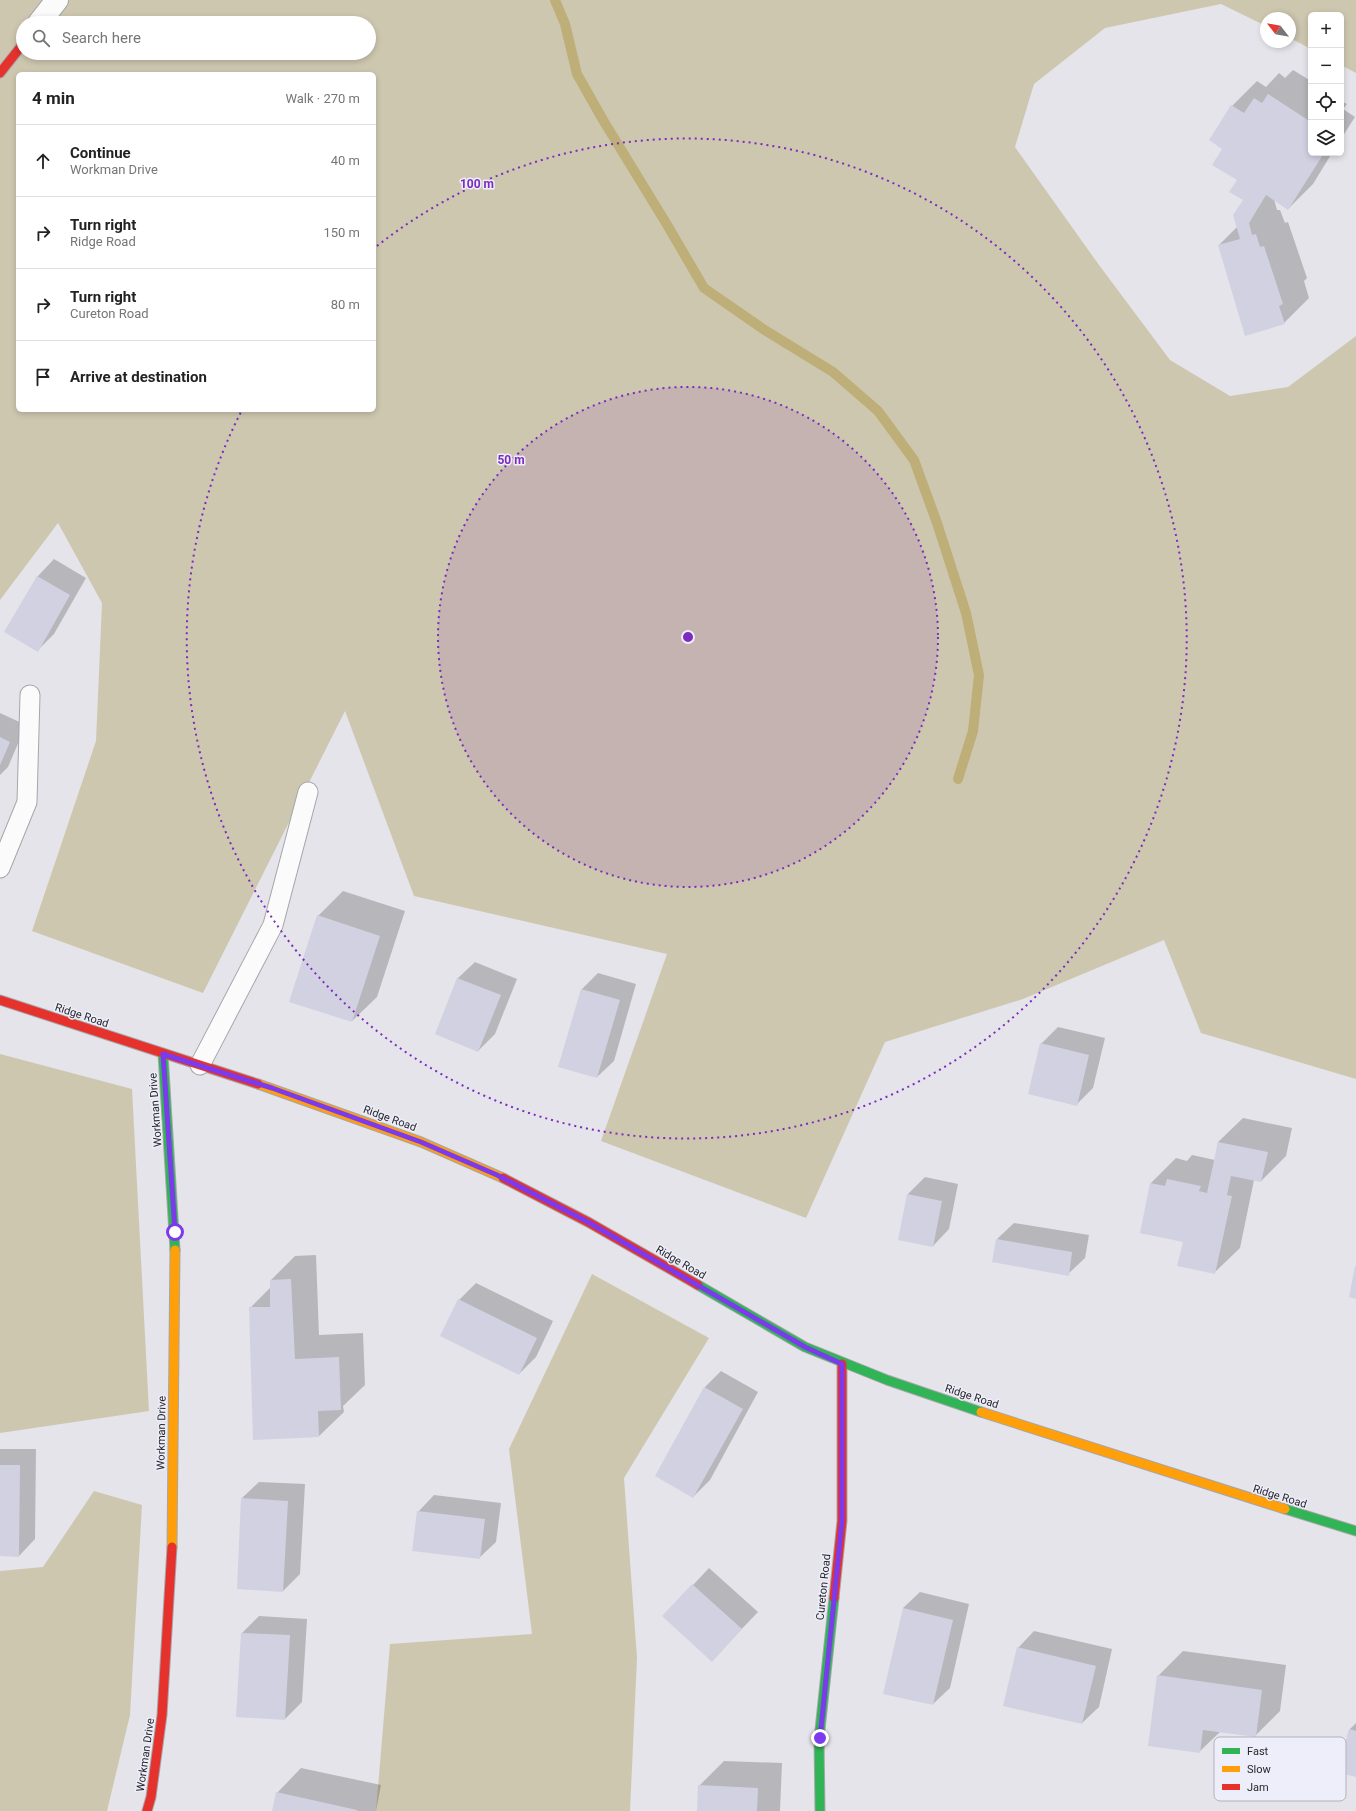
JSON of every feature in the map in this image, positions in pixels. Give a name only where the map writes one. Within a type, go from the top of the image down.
[{"type":"street","points":[[44,16],[57,0]]},
{"type":"street","points":[[0,74],[16,53]]},
{"type":"street","name":"Ridge Road","points":[[0,1000],[163,1054],[272,1088],[421,1142],[497,1175],[588,1222],[805,1347],[842,1364],[930,1395],[1177,1476],[1356,1531]]},
{"type":"street","name":"Workman Drive","points":[[147,1811],[151,1797],[162,1715],[172,1561],[175,1232],[163,1054]]},
{"type":"street","name":"Cureton Road","points":[[820,1811],[820,1738],[842,1521],[842,1364]]},
{"type":"lane","points":[[0,868],[27,802],[30,695]]},
{"type":"lane","points":[[200,1065],[273,925],[308,792]]},
{"type":"shaded area","points":[[0,0],[1356,0],[1356,73],[1344,67],[1344,12],[1308,12],[1308,47],[1296,41],[1296,12],[1260,12],[1260,23],[1221,4],[1105,28],[1034,84],[1015,147],[1099,265],[1170,360],[1230,396],[1288,387],[1356,336],[1356,1079],[1201,1033],[1164,940],[1023,999],[885,1042],[806,1218],[601,1141],[667,954],[414,896],[345,711],[203,993],[32,931],[96,741],[102,603],[58,523],[0,600]]},
{"type":"shaded area","points":[[0,1054],[132,1089],[149,1411],[0,1433]]},
{"type":"shaded area","points":[[592,1274],[709,1338],[624,1478],[637,1658],[630,1811],[376,1811],[390,1644],[532,1634],[509,1449]]},
{"type":"shaded area","points":[[94,1491],[142,1505],[130,1715],[107,1811],[0,1811],[0,1571],[43,1567]]},
{"type":"building","points":[[1268,94],[1308,120],[1308,156],[1322,156],[1288,210],[1266,195],[1249,223],[1252,235],[1256,234],[1260,247],[1264,246],[1283,304],[1279,306],[1285,324],[1245,336],[1218,245],[1240,239],[1233,215],[1243,200],[1229,192],[1237,180],[1212,165],[1222,149],[1209,140],[1231,105],[1244,113],[1254,98],[1262,103]]},
{"type":"building","points":[[37,576],[70,595],[38,652],[4,632]]},
{"type":"building","points":[[0,737],[10,742],[0,765]]},
{"type":"building","points":[[317,915],[380,936],[352,1022],[289,1002]]},
{"type":"building","points":[[457,978],[501,995],[478,1052],[435,1034]]},
{"type":"building","points":[[581,989],[620,1000],[597,1078],[558,1067]]},
{"type":"building","points":[[1040,1043],[1089,1055],[1077,1106],[1028,1094]]},
{"type":"building","points":[[1218,1142],[1268,1152],[1261,1182],[1231,1176],[1227,1195],[1232,1196],[1215,1274],[1177,1266],[1183,1242],[1140,1233],[1150,1183],[1165,1186],[1167,1179],[1201,1186],[1199,1191],[1207,1193]]},
{"type":"building","points":[[907,1194],[942,1201],[933,1247],[898,1240]]},
{"type":"building","points":[[996,1239],[1072,1252],[1069,1276],[992,1262]]},
{"type":"building","points":[[1356,1266],[1356,1299],[1349,1297]]},
{"type":"building","points":[[291,1279],[295,1359],[339,1357],[341,1410],[318,1411],[319,1437],[253,1440],[249,1307],[270,1307],[270,1280]]},
{"type":"building","points":[[458,1299],[537,1338],[519,1375],[440,1336]]},
{"type":"building","points":[[704,1387],[743,1409],[693,1498],[655,1476]]},
{"type":"building","points":[[0,1465],[20,1465],[19,1557],[0,1556]]},
{"type":"building","points":[[241,1498],[288,1501],[283,1592],[237,1589]]},
{"type":"building","points":[[417,1511],[485,1519],[480,1559],[412,1551]]},
{"type":"building","points":[[692,1584],[742,1629],[712,1662],[662,1616]]},
{"type":"building","points":[[903,1608],[953,1620],[933,1705],[883,1694]]},
{"type":"building","points":[[241,1633],[290,1635],[285,1720],[236,1717]]},
{"type":"building","points":[[1017,1647],[1096,1666],[1082,1724],[1003,1706]]},
{"type":"building","points":[[1157,1675],[1262,1690],[1256,1737],[1203,1730],[1200,1753],[1148,1746]]},
{"type":"building","points":[[1349,1729],[1356,1731],[1356,1777],[1346,1774],[1346,1740]]},
{"type":"building","points":[[698,1785],[758,1788],[757,1811],[697,1811]]},
{"type":"building","points":[[276,1792],[357,1810],[357,1811],[272,1811]]},
{"type":"waterway","points":[[555,0],[565,24],[577,74],[704,288],[763,329],[833,372],[878,411],[914,460],[937,523],[966,613],[979,675],[973,731],[958,779]]},
{"type":"traffic: fast","points":[[163,1054],[175,1250]]},
{"type":"traffic: fast","points":[[698,1285],[805,1347],[887,1380],[981,1412]]},
{"type":"traffic: fast","points":[[1285,1509],[1356,1531]]},
{"type":"traffic: fast","points":[[820,1811],[819,1739],[834,1598]]},
{"type":"traffic: slow","points":[[258,1084],[421,1142],[503,1178]]},
{"type":"traffic: slow","points":[[172,1547],[175,1250]]},
{"type":"traffic: slow","points":[[981,1412],[1285,1509]]},
{"type":"traffic: jam","points":[[0,73],[16,53]]},
{"type":"traffic: jam","points":[[0,1000],[258,1084]]},
{"type":"traffic: jam","points":[[503,1178],[588,1222],[698,1285]]},
{"type":"traffic: jam","points":[[834,1598],[842,1521],[842,1364]]},
{"type":"traffic: jam","points":[[147,1811],[151,1797],[162,1715],[172,1547]]},
{"type":"route","points":[[175,1232],[163,1054],[272,1088],[421,1142],[497,1175],[588,1222],[805,1347],[842,1364],[842,1521],[820,1738]]}]
